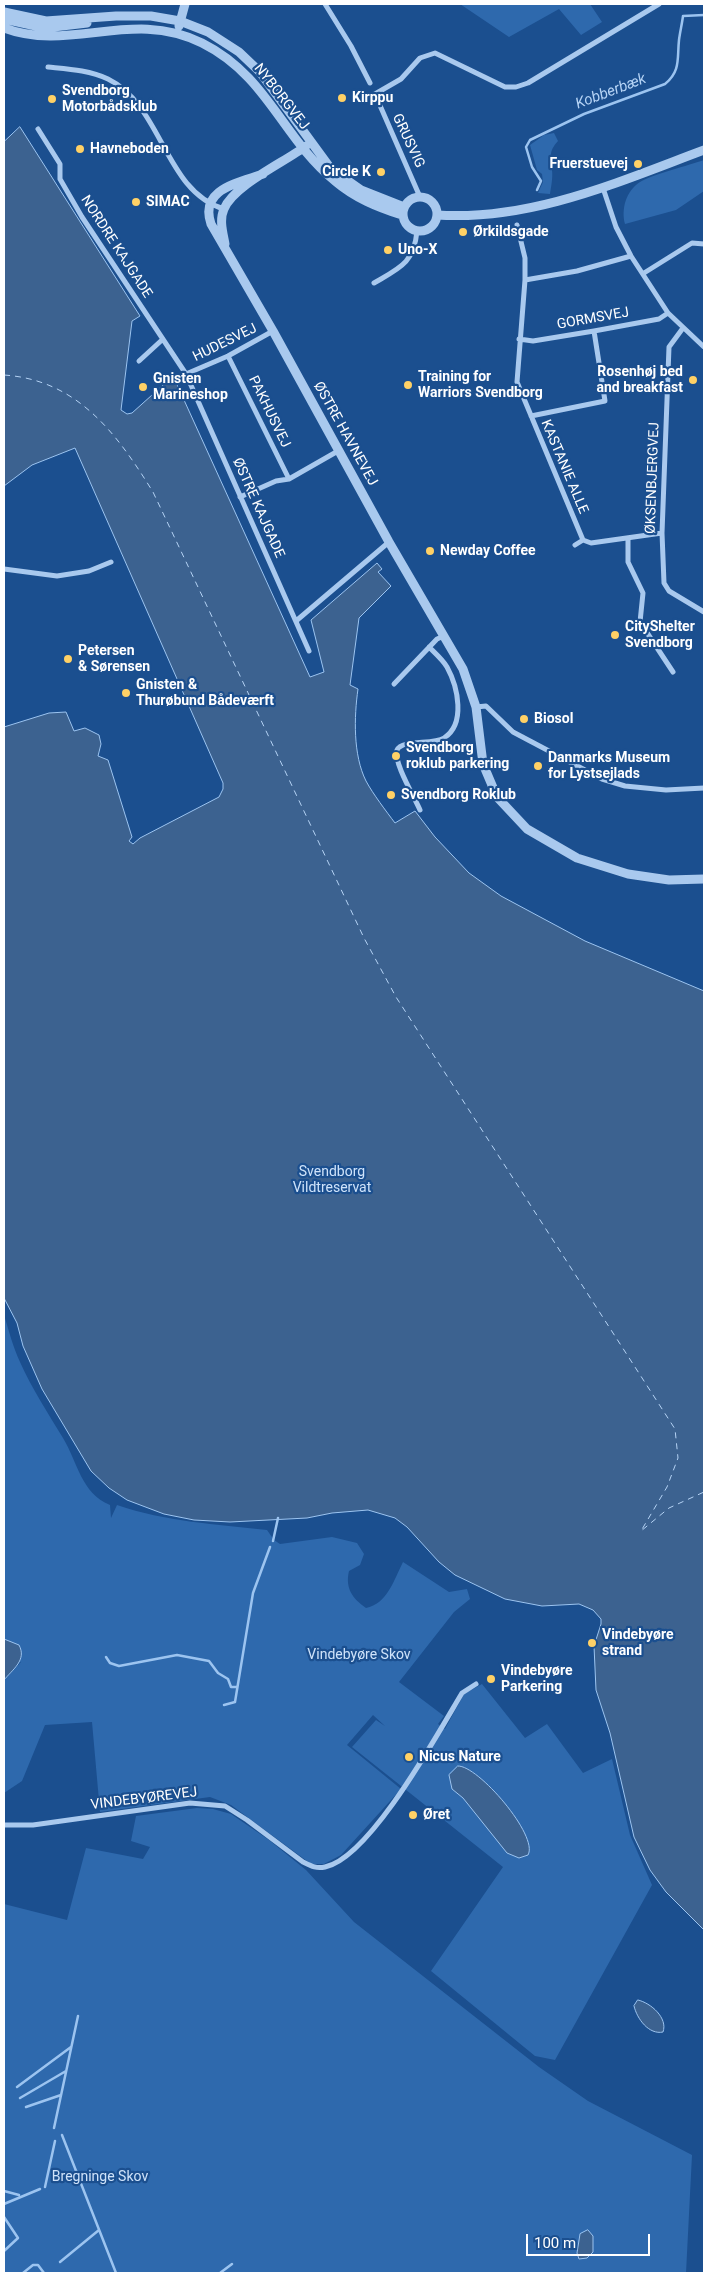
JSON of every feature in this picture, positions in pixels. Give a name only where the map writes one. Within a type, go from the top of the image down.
[{"type":"street","points":[[177,34],[185,4]]},
{"type":"street","points":[[325,4],[351,46],[370,83]]},
{"type":"street","name":"GRUSVIG","points":[[420,196],[375,94],[401,79],[420,58],[435,53],[505,87],[516,87],[528,83],[660,4]]},
{"type":"street","name":"NYBORGVEJ","points":[[4,12],[46,21],[116,16],[151,16],[180,21],[208,32],[247,58],[263,76],[306,145]]},
{"type":"street","name":"NYBORGVEJ","points":[[4,19],[35,26],[55,28],[75,26],[116,16]]},
{"type":"street","name":"NYBORGVEJ","points":[[5,30],[45,37],[71,36],[122,28],[152,29],[177,34],[200,42],[219,52],[247,74],[262,90],[333,180],[349,193],[368,203],[403,211]]},
{"type":"street","points":[[48,67],[96,75],[123,88],[147,114],[174,166],[209,205],[224,210],[235,195],[306,145]]},
{"type":"street","name":"NORDRE KAJGADE","points":[[38,128],[60,164],[60,179],[82,217],[186,374]]},
{"type":"street","points":[[437,215],[479,216],[556,202],[603,188],[704,150]]},
{"type":"street","points":[[209,205],[222,189],[263,174]]},
{"type":"street","points":[[603,188],[616,227],[631,256],[644,273],[668,313],[704,347]]},
{"type":"street","points":[[420,196],[433,202],[437,215],[431,228],[417,232],[408,228],[403,211],[411,199],[420,196]]},
{"type":"street","name":"ØSTRE HAVNEVEJ","points":[[209,205],[208,212],[211,224],[221,248],[273,331],[389,542],[445,635],[463,669],[476,707],[484,764],[489,781],[497,797],[527,829],[556,847],[602,867],[628,874],[669,880],[704,879]]},
{"type":"street","name":"ØSTRE HAVNEVEJ","points":[[221,248],[224,210]]},
{"type":"street","name":"KASTANIE ALLE","points":[[517,225],[522,244],[525,280],[517,382],[583,540]]},
{"type":"street","points":[[374,283],[397,270],[409,259],[415,247],[417,232]]},
{"type":"street","points":[[644,273],[692,244],[704,244]]},
{"type":"street","points":[[525,280],[577,271],[631,256]]},
{"type":"street","name":"GORMSVEJ","points":[[520,339],[533,341],[594,331],[659,319],[668,313]]},
{"type":"street","name":"ØKSENBJERGVEJ","points":[[683,328],[669,348],[662,533],[664,583],[669,591],[704,612]]},
{"type":"street","name":"HUDESVEJ","points":[[186,374],[228,356],[273,331]]},
{"type":"street","points":[[530,416],[605,401],[594,331]]},
{"type":"street","points":[[139,361],[163,339]]},
{"type":"street","name":"PAKHUSVEJ","points":[[228,356],[289,479]]},
{"type":"street","name":"ØSTRE KAJGADE","points":[[186,374],[309,651]]},
{"type":"street","points":[[240,497],[276,481],[289,479],[338,451]]},
{"type":"street","points":[[576,545],[583,540],[591,543],[662,533]]},
{"type":"street","points":[[628,539],[628,562],[643,593],[640,622],[673,672]]},
{"type":"street","points":[[296,621],[389,542]]},
{"type":"street","points":[[4,569],[57,576],[89,571],[111,562]]},
{"type":"street","points":[[394,684],[429,647],[445,635]]},
{"type":"street","points":[[420,810],[403,775],[396,756],[397,751],[400,746],[406,744],[435,742],[444,738],[451,731],[457,720],[458,708],[447,667],[429,647]]},
{"type":"street","points":[[476,707],[486,706],[513,732],[602,779],[625,786],[650,789],[704,788]]},
{"type":"street","name":"VINDEBYØREVEJ","points":[[4,1825],[33,1825],[190,1803],[214,1804],[236,1813],[314,1868],[325,1867],[338,1862],[358,1846],[407,1784],[462,1693],[476,1684]]},
{"type":"green space","points":[[460,4],[590,4],[602,22],[581,35],[559,9],[509,37]]},
{"type":"green space","points":[[554,133],[558,141],[551,155],[552,176],[550,194],[538,193],[543,182],[542,174],[537,170],[530,145],[544,135]]},
{"type":"green space","points":[[704,160],[704,191],[676,210],[625,224],[624,206],[628,195],[635,186],[653,176]]},
{"type":"green space","name":"Vindebyøre Skov","points":[[4,1315],[15,1351],[40,1401],[63,1438],[86,1485],[100,1500],[110,1505],[111,1518],[117,1505],[173,1519],[267,1530],[274,1540],[280,1544],[332,1537],[357,1543],[364,1554],[360,1565],[349,1571],[348,1583],[353,1596],[366,1608],[373,1606],[385,1596],[403,1562],[449,1592],[467,1589],[470,1599],[454,1612],[399,1682],[444,1716],[438,1724],[445,1729],[464,1694],[482,1684],[525,1738],[547,1724],[583,1773],[612,1759],[630,1835],[652,1885],[555,2060],[535,2056],[431,1971],[503,1867],[352,1747],[376,1720],[385,1726],[373,1715],[347,1745],[401,1789],[341,1855],[324,1864],[311,1864],[231,1805],[210,1797],[100,1812],[92,1722],[45,1725],[22,1781],[4,1793],[4,1680],[21,1662],[4,1665]]},
{"type":"green space","name":"Bregninge Skov","points":[[197,1808],[213,1809],[231,1814],[269,1840],[306,1870],[354,1922],[539,2067],[588,2101],[692,2155],[686,2273],[4,2273],[4,1904],[67,1920],[86,1848],[143,1859],[150,1847],[131,1841],[136,1816]]},
{"type":"shaded area","name":"Svendborg Vildtreservat","points":[[20,127],[140,316],[132,321],[121,410],[127,414],[132,413],[172,377],[174,378],[310,677],[324,672],[311,620],[377,563],[382,569],[378,572],[391,586],[359,618],[350,685],[358,689],[356,736],[362,771],[372,791],[395,823],[415,811],[435,837],[469,873],[501,896],[585,941],[704,991],[704,1930],[666,1892],[650,1870],[634,1837],[610,1733],[596,1690],[594,1646],[601,1619],[593,1610],[579,1604],[542,1606],[505,1599],[455,1575],[439,1562],[407,1527],[395,1518],[368,1510],[332,1513],[307,1518],[230,1522],[194,1520],[164,1514],[127,1500],[109,1488],[91,1471],[42,1389],[23,1346],[17,1323],[4,1298],[4,727],[49,713],[66,712],[74,731],[85,728],[99,735],[101,744],[98,756],[108,760],[132,837],[129,841],[133,844],[140,838],[219,797],[223,789],[223,783],[75,448],[32,465],[4,486],[4,142]]},
{"type":"shaded area","points":[[4,1639],[19,1645],[21,1655],[18,1664],[4,1680]]},
{"type":"shaded area","points":[[458,1766],[467,1769],[479,1777],[505,1803],[525,1833],[529,1846],[528,1855],[519,1858],[507,1853],[463,1798],[452,1789],[449,1775]]},
{"type":"shaded area","points":[[638,2000],[648,2004],[661,2017],[664,2027],[663,2032],[653,2031],[644,2025],[634,2006]]},
{"type":"shaded area","points":[[588,2230],[593,2236],[593,2252],[587,2258],[579,2259],[577,2253],[580,2234]]},
{"type":"waterway","name":"Kobberbæk","points":[[537,190],[541,181],[532,167],[526,147],[530,140],[584,114],[665,84],[676,69],[683,16],[704,15]]},
{"type":"waterway","points":[[273,1541],[278,1518]]},
{"type":"waterway","points":[[224,1705],[235,1702],[253,1593],[270,1547]]},
{"type":"waterway","points":[[106,1657],[110,1663],[119,1666],[177,1655],[209,1661],[218,1673],[228,1679],[231,1687],[236,1687]]},
{"type":"waterway","points":[[54,2128],[78,2016]]},
{"type":"waterway","points":[[17,2087],[71,2047]]},
{"type":"waterway","points":[[20,2098],[66,2071]]},
{"type":"waterway","points":[[26,2107],[61,2095]]},
{"type":"waterway","points":[[62,2135],[116,2273]]},
{"type":"waterway","points":[[45,2187],[55,2141]]},
{"type":"waterway","points":[[4,2204],[40,2189]]},
{"type":"waterway","points":[[4,2191],[19,2195]]},
{"type":"waterway","points":[[4,2217],[18,2238],[4,2251]]},
{"type":"waterway","points":[[60,2262],[99,2230]]},
{"type":"waterway","points":[[220,2273],[232,2264]]},
{"type":"waterway","points":[[23,2273],[33,2265],[38,2265],[44,2273]]},
{"type":"ferry route","points":[[4,375],[30,379],[53,387],[74,399],[110,431],[153,492],[364,938],[396,997],[675,1429],[678,1458],[667,1487],[641,1531],[669,1508],[704,1492]]},
{"type":"place","name":"Kirppu","points":[[342,98]]},
{"type":"place","name":"Svendborg Motorbådsklub","points":[[52,99]]},
{"type":"place","name":"Havneboden","points":[[80,149]]},
{"type":"place","name":"Fruerstuevej","points":[[638,164]]},
{"type":"place","name":"Circle K","points":[[381,172]]},
{"type":"place","name":"SIMAC","points":[[136,202]]},
{"type":"place","name":"Ørkildsgade","points":[[463,232]]},
{"type":"place","name":"Uno-X","points":[[388,250]]},
{"type":"place","name":"Rosenhøj bed and breakfast","points":[[693,380]]},
{"type":"place","name":"Training for Warriors Svendborg","points":[[408,385]]},
{"type":"place","name":"Gnisten Marineshop","points":[[143,387]]},
{"type":"place","name":"Newday Coffee","points":[[430,551]]},
{"type":"place","name":"CityShelter Svendborg","points":[[615,635]]},
{"type":"place","name":"Petersen & Sørensen","points":[[68,659]]},
{"type":"place","name":"Gnisten & Thurøbund Bådeværft","points":[[126,693]]},
{"type":"place","name":"Biosol","points":[[524,719]]},
{"type":"place","name":"Svendborg roklub parkering","points":[[396,756]]},
{"type":"place","name":"Danmarks Museum for Lystsejlads","points":[[538,766]]},
{"type":"place","name":"Svendborg Roklub","points":[[391,795]]},
{"type":"place","name":"Vindebyøre strand","points":[[592,1643]]},
{"type":"place","name":"Vindebyøre Parkering","points":[[491,1679]]},
{"type":"place","name":"Nicus Nature","points":[[409,1757]]},
{"type":"place","name":"Øret","points":[[413,1815]]}]
